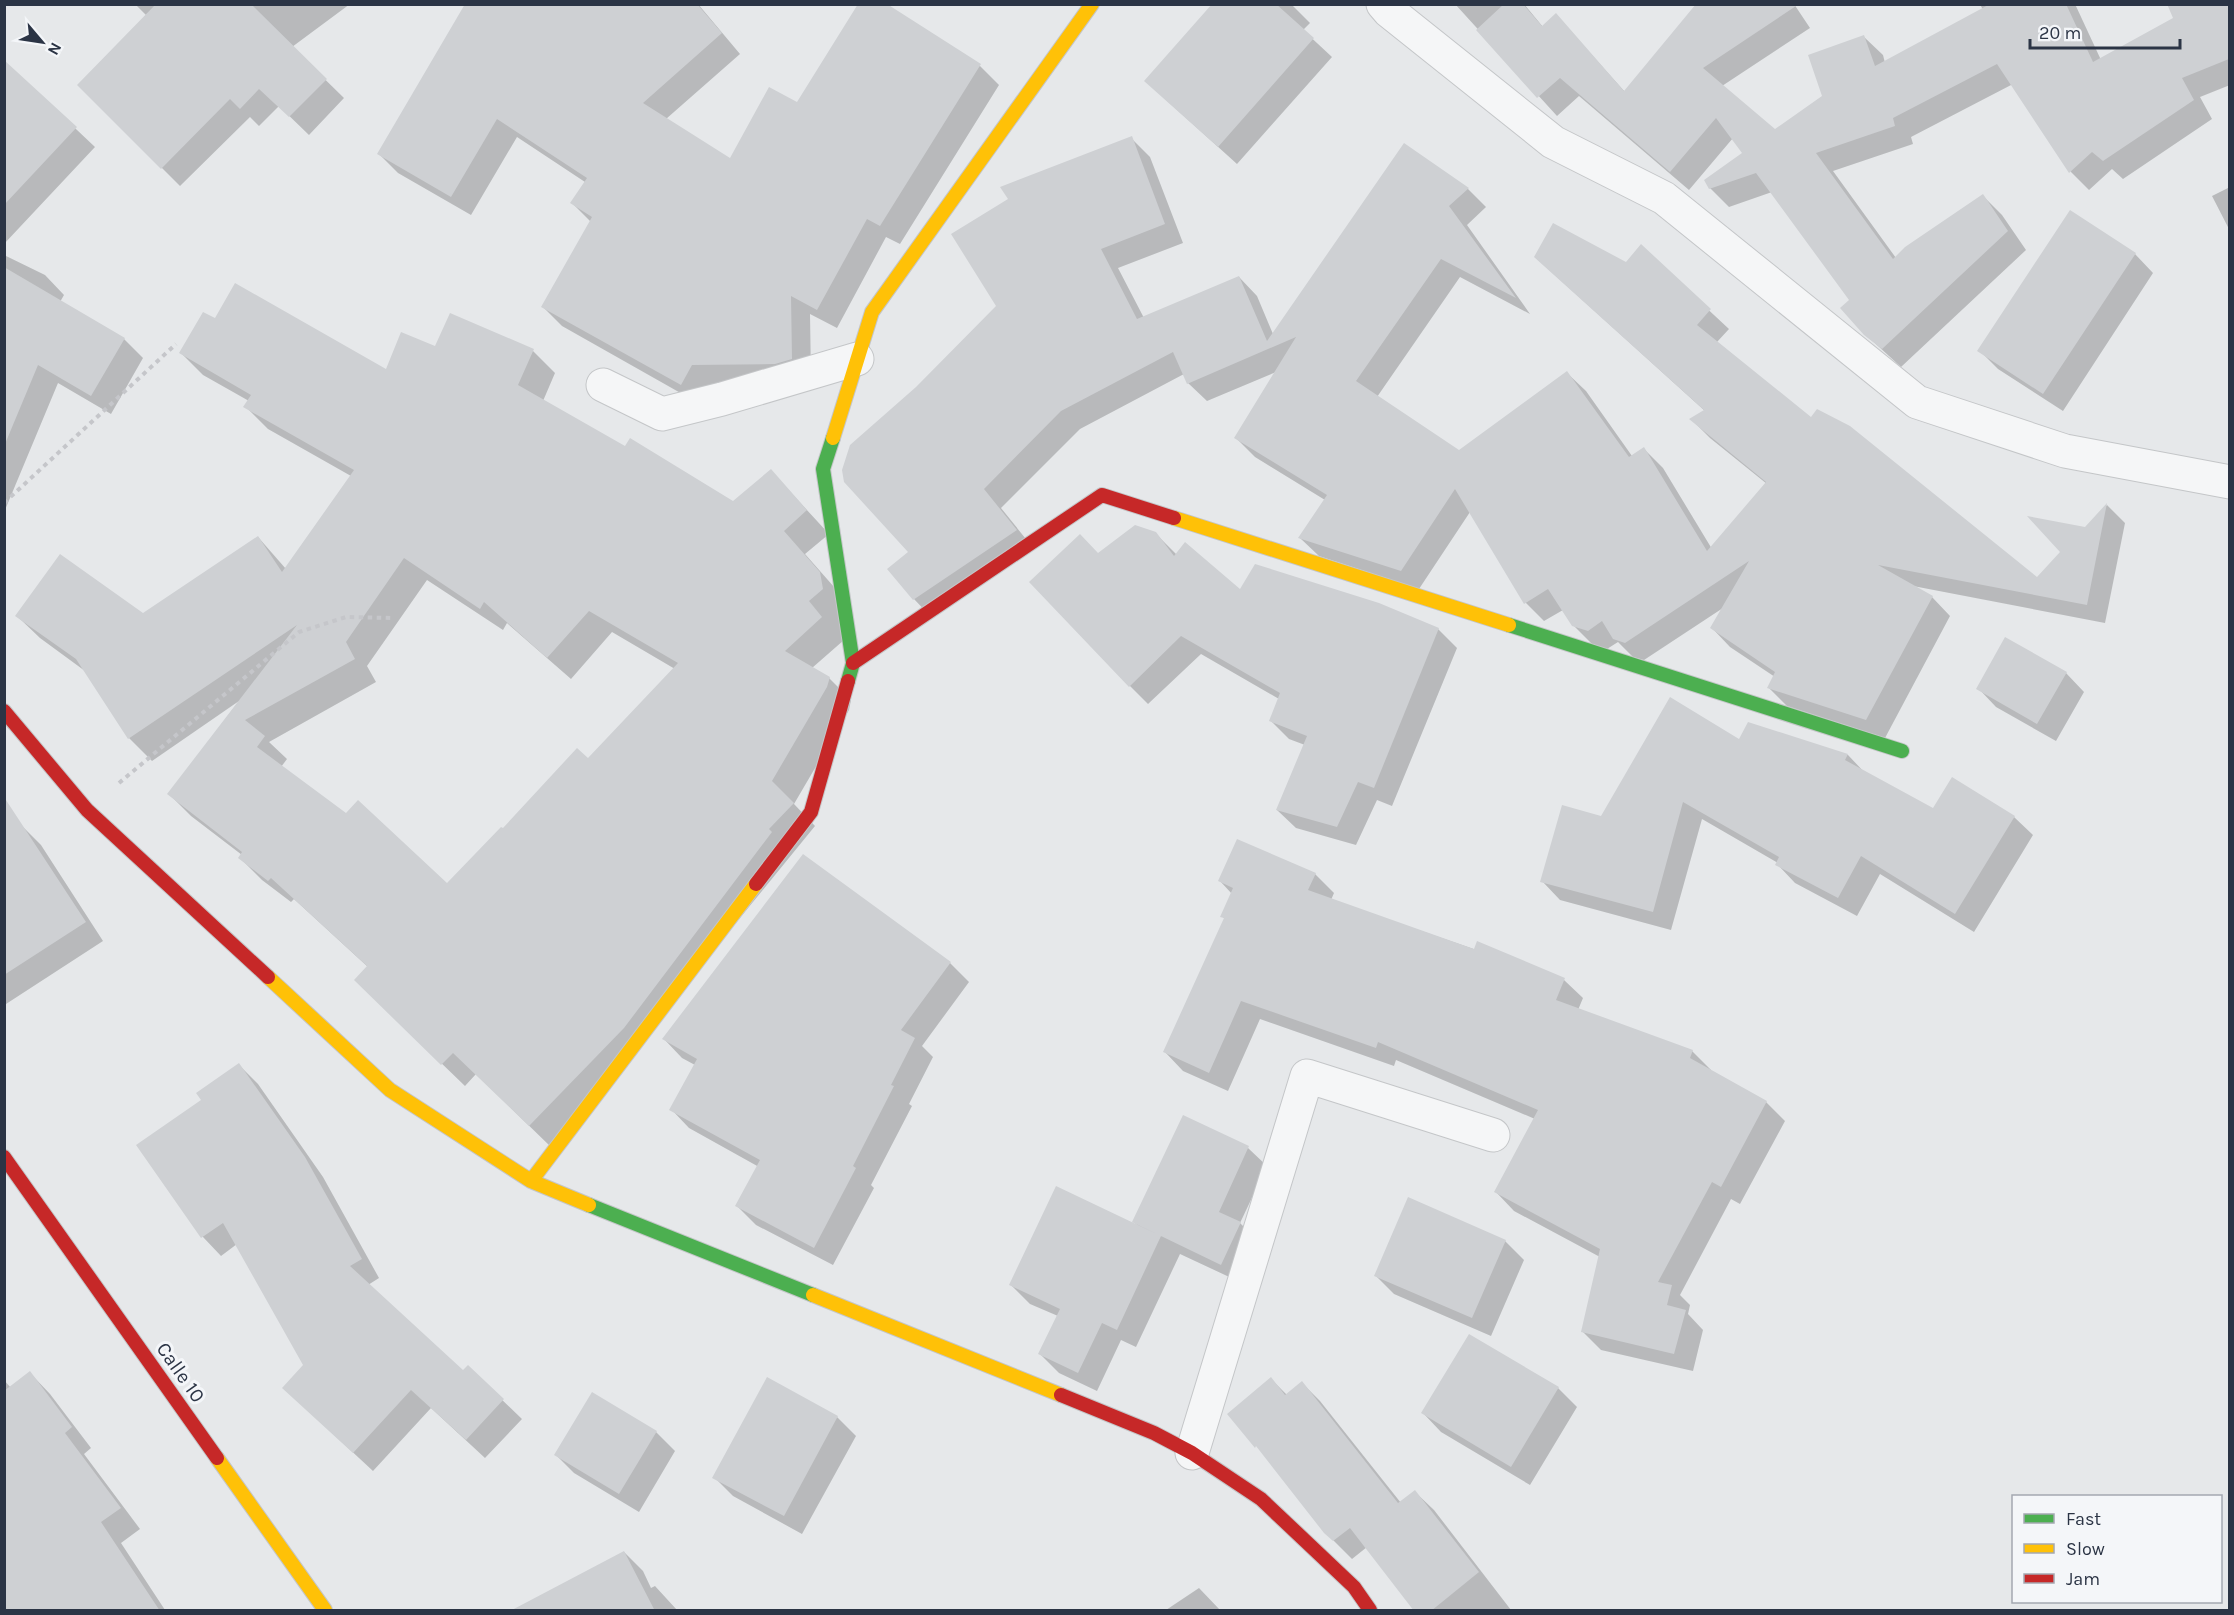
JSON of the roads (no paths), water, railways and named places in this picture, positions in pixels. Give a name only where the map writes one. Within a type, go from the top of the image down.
[{"type":"street","points":[[531,1181],[811,812],[854,663],[823,469],[872,312],[1092,4]]},
{"type":"street","points":[[1383,4],[1553,142],[1664,198],[1917,402],[2065,451],[2229,482]]},
{"type":"street","points":[[603,385],[662,414],[722,399],[857,359]]},
{"type":"street","points":[[854,663],[1102,495],[1902,751]]},
{"type":"street","points":[[4,711],[87,810],[390,1090],[531,1181],[1154,1433],[1192,1454],[1261,1499],[1354,1587],[1370,1611]]},
{"type":"street","points":[[1192,1454],[1307,1076],[1493,1135]]},
{"type":"street","name":"Calle 10","points":[[4,1157],[325,1611]]}]
